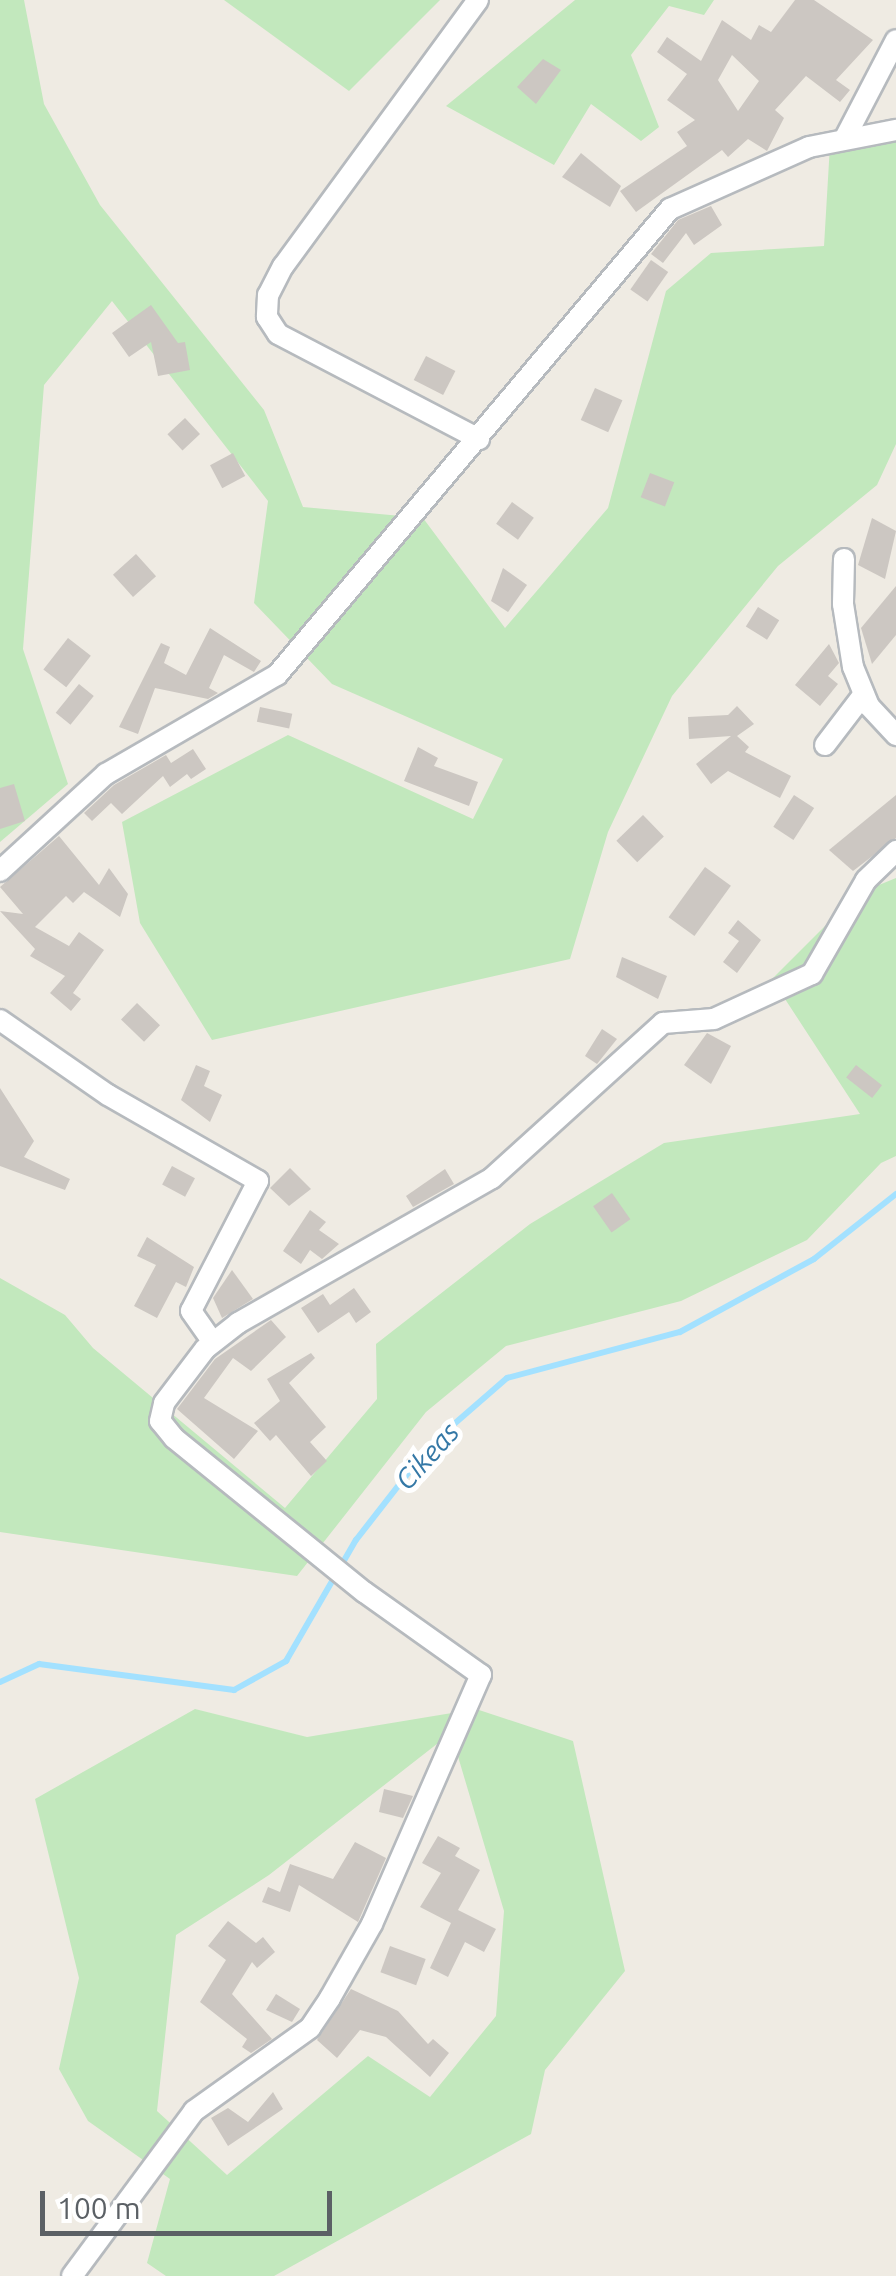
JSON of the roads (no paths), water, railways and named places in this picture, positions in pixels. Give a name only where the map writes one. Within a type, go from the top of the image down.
[{"type":"street","points":[[478,0],[284,266],[268,294],[267,317],[278,334],[479,439]]},
{"type":"street","points":[[846,136],[896,40]]},
{"type":"street","points":[[0,871],[106,774],[277,675],[670,209],[738,175],[846,136],[896,130]]},
{"type":"street","points":[[844,559],[848,646],[864,694],[896,735]]},
{"type":"street","points":[[824,745],[864,694]]},
{"type":"street","points":[[72,2276],[194,2111],[310,2028],[372,1924],[480,1682],[469,1661],[364,1592],[160,1421],[164,1403],[214,1342],[469,1195],[663,1022],[714,1019],[812,974],[866,880],[896,851]]},
{"type":"street","points":[[0,1020],[108,1095],[258,1181],[192,1311],[214,1342]]},
{"type":"waterway","name":"Cikeas","points":[[0,1682],[39,1664],[234,1690],[286,1661],[356,1540],[430,1445],[507,1378],[680,1332],[814,1259],[896,1194]]}]
